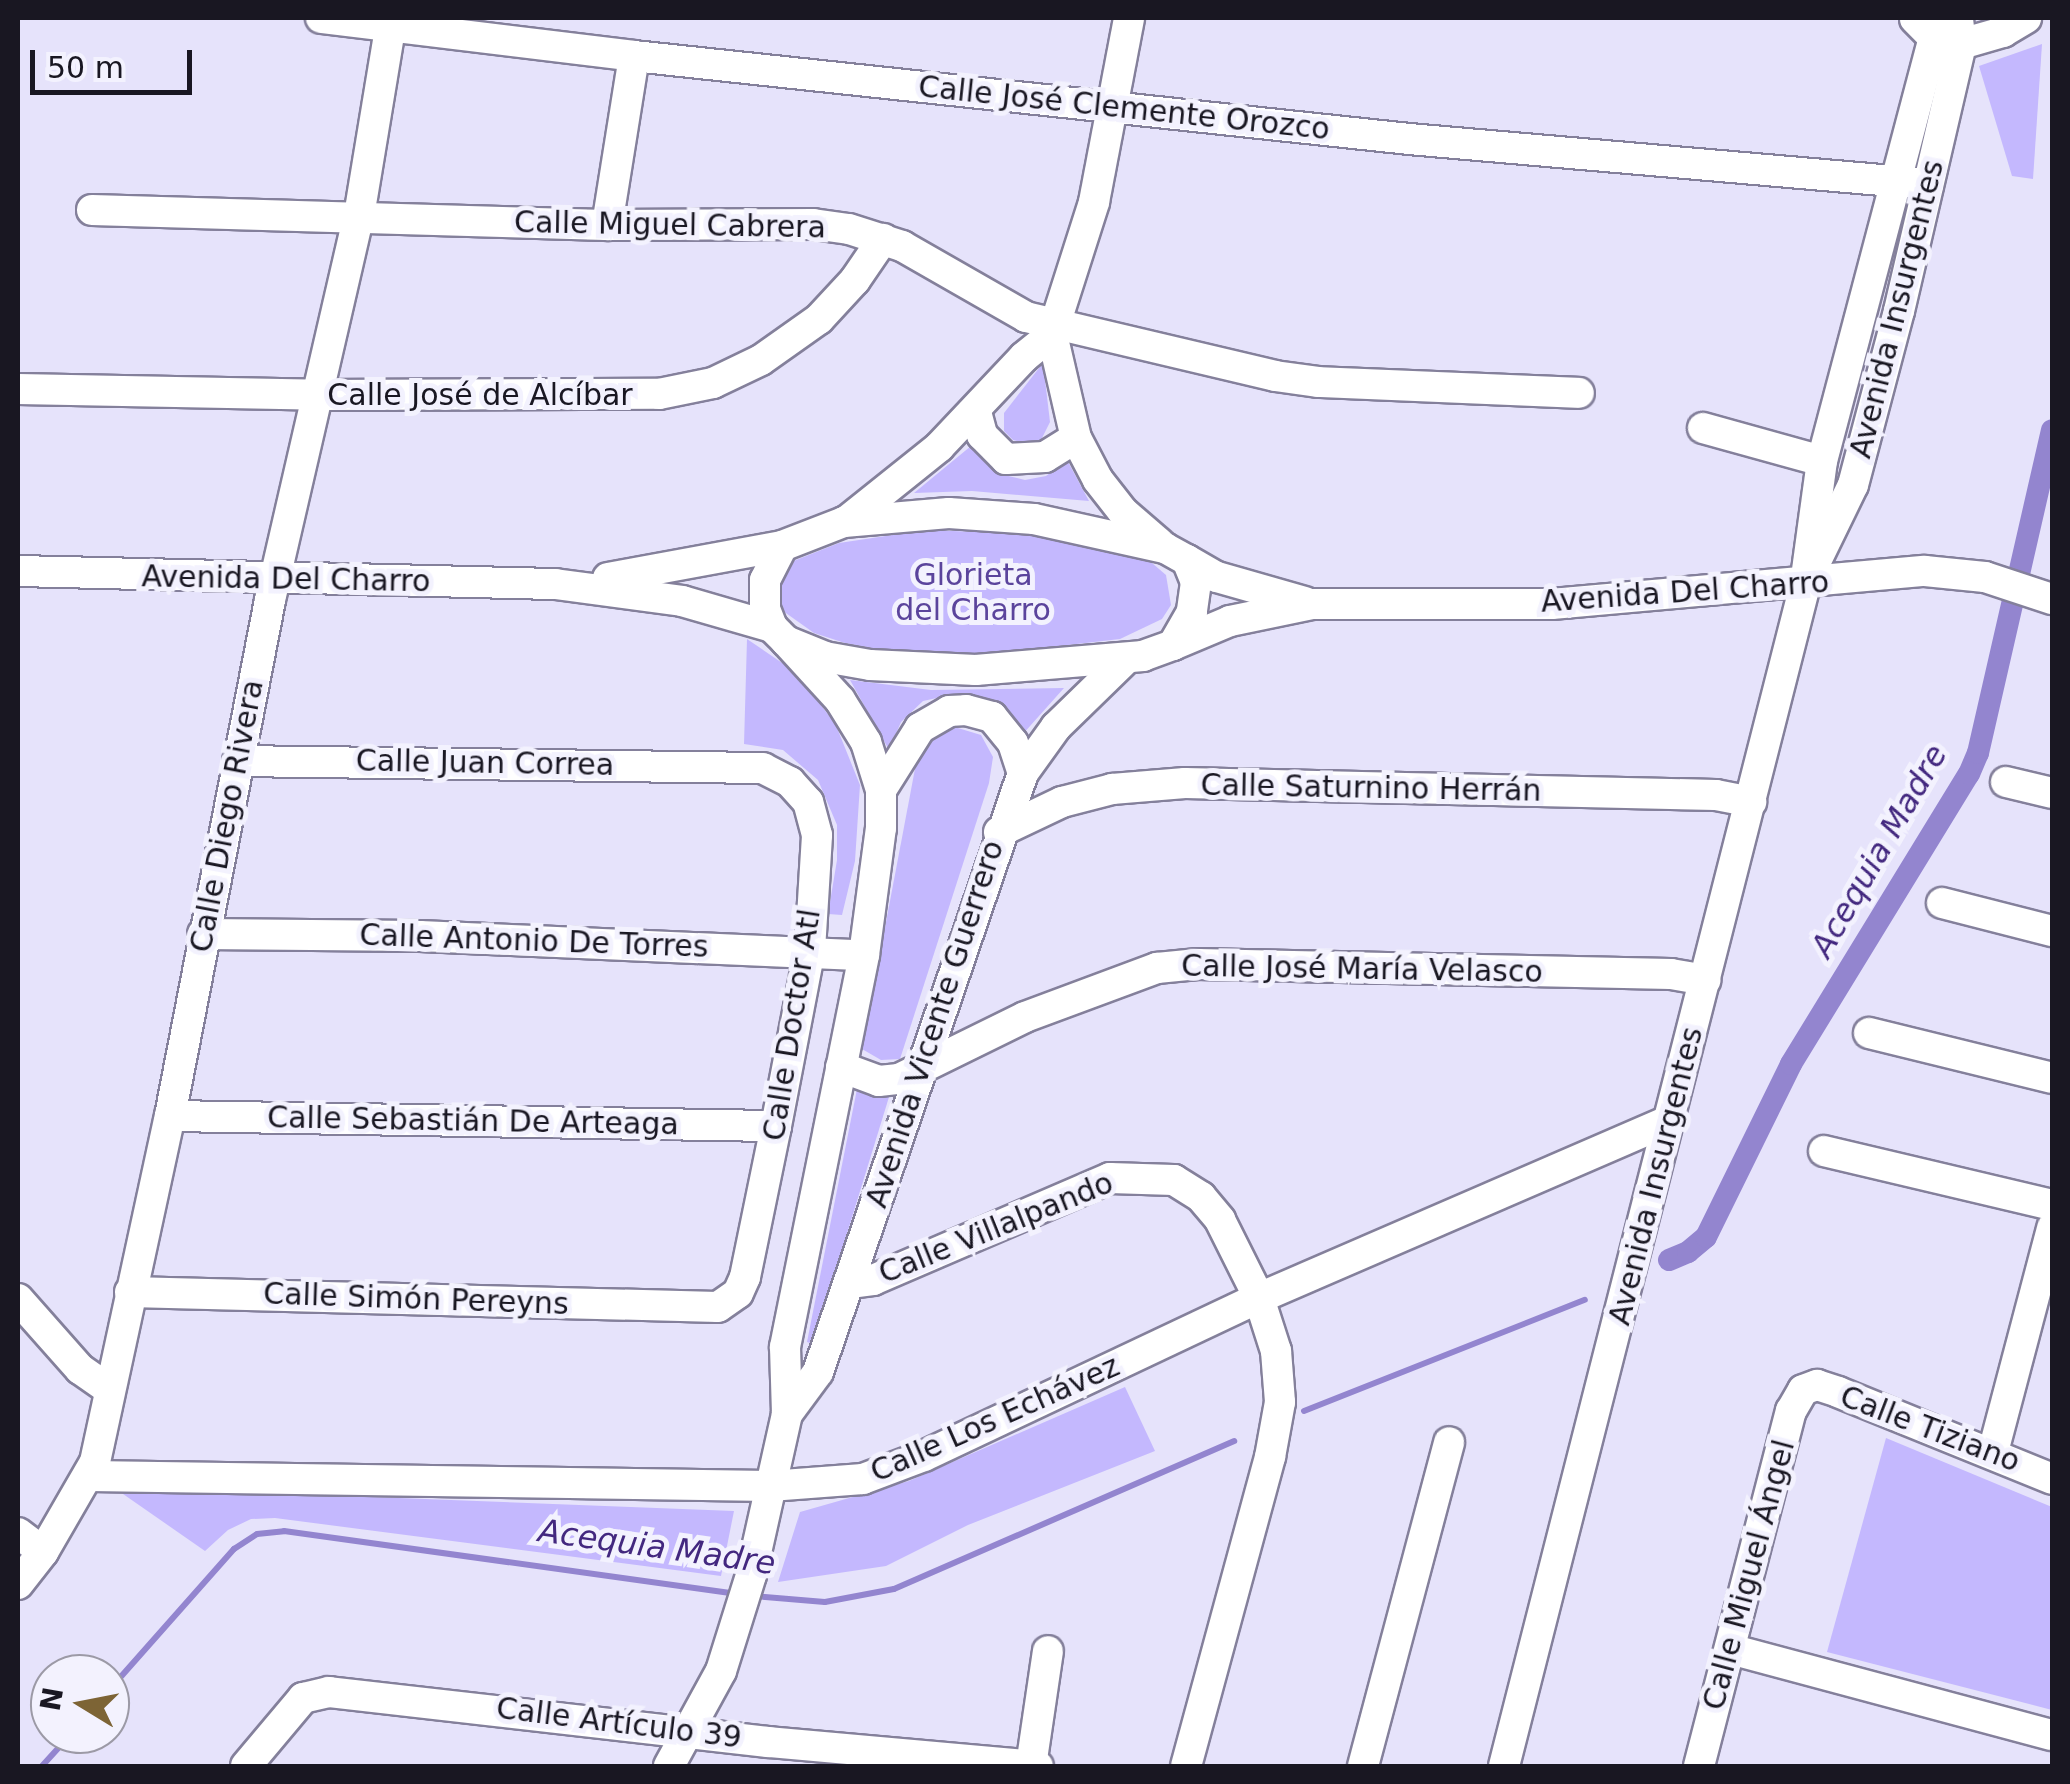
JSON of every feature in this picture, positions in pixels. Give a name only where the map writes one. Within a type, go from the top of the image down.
[{"type":"street","name":"Calle José Clemente Orozco","points":[[321,18],[634,56],[1409,139],[1913,182]]},
{"type":"street","points":[[1129,18],[1094,202],[1054,330],[1076,438],[1098,480],[1123,512],[1176,554],[1196,582],[1196,598],[1173,645]]},
{"type":"street","points":[[1945,24],[2002,32],[2026,18]]},
{"type":"street","name":"Avenida Insurgentes","points":[[1805,584],[1853,485],[1945,24]]},
{"type":"street","name":"Calle Diego Rivera","points":[[18,1584],[43,1552],[90,1476],[170,1116],[274,580],[320,395],[358,216],[390,28]]},
{"type":"street","points":[[607,226],[634,56]]},
{"type":"street","name":"Avenida Insurgentes","points":[[1504,1766],[1805,584],[1822,462],[1913,182]]},
{"type":"street","name":"Calle Miguel Cabrera","points":[[92,210],[607,226],[813,224],[883,238],[1014,312],[1054,330],[1318,382],[1579,393]]},
{"type":"street","name":"Calle José de Alcíbar","points":[[18,389],[613,397],[713,383],[761,360],[819,319],[856,280],[883,238]]},
{"type":"street","points":[[844,522],[976,412],[1024,357],[1054,330]]},
{"type":"street","points":[[976,412],[982,435],[1006,459],[1045,457],[1076,438]]},
{"type":"street","points":[[1703,428],[1822,462]]},
{"type":"street","points":[[844,522],[905,515],[990,515],[1084,528],[1176,554]]},
{"type":"street","name":"Avenida Del Charro","points":[[555,584],[664,571],[782,546],[844,522]]},
{"type":"street","points":[[779,634],[765,609],[765,580],[782,546]]},
{"type":"street","name":"Avenida Del Charro","points":[[1176,554],[1218,577],[1313,604]]},
{"type":"street","name":"Avenida Del Charro","points":[[18,572],[555,584],[682,601],[779,634],[825,656],[934,670],[1125,660],[1230,621],[1313,604],[1552,604],[1926,571],[1985,578],[2043,596]]},
{"type":"street","name":"Avenida Vicente Guerrero","points":[[669,1766],[722,1671],[751,1575],[787,1414],[786,1347],[864,955],[881,828],[882,790],[866,742],[840,700],[779,634]]},
{"type":"street","name":"Avenida Vicente Guerrero","points":[[787,1414],[818,1372],[999,832],[1023,773],[1056,728],[1125,660]]},
{"type":"street","points":[[882,790],[920,728],[949,711],[992,717],[1013,743],[1023,773]]},
{"type":"street","name":"Calle Juan Correa","points":[[238,760],[732,767]]},
{"type":"street","name":"Calle Doctor Atl","points":[[701,1309],[729,1302],[745,1277],[810,950],[817,834],[814,815],[800,791],[763,768],[732,767]]},
{"type":"street","points":[[2006,782],[2052,793]]},
{"type":"street","name":"Calle Saturnino Herrán","points":[[999,832],[1062,802],[1112,789],[1185,783],[1716,796],[1751,802]]},
{"type":"street","points":[[1942,903],[2052,931]]},
{"type":"street","name":"Calle Antonio De Torres","points":[[203,934],[420,936],[864,955]]},
{"type":"street","name":"Calle José María Velasco","points":[[841,1067],[879,1081],[899,1079],[1025,1017],[1157,968],[1198,964],[1493,970],[1670,974],[1704,980]]},
{"type":"street","points":[[1869,1033],[2052,1078]]},
{"type":"street","name":"Calle Sebastián De Arteaga","points":[[170,1116],[776,1126]]},
{"type":"street","name":"Calle Los Echávez","points":[[90,1476],[832,1484],[889,1471],[1259,1298],[1669,1121]]},
{"type":"street","points":[[1824,1151],[2052,1205]]},
{"type":"street","name":"Calle Villalpando","points":[[850,1282],[873,1280],[1110,1178],[1174,1180],[1201,1197],[1220,1220],[1259,1298],[1276,1351],[1280,1383],[1277,1420],[1186,1766]]},
{"type":"street","points":[[1993,1452],[2052,1228]]},
{"type":"street","name":"Calle Simón Pereyns","points":[[130,1292],[701,1309]]},
{"type":"street","points":[[18,1299],[80,1369],[109,1389]]},
{"type":"street","name":"Calle Tiziano","points":[[1807,1388],[1823,1387],[1993,1452],[2052,1479]]},
{"type":"street","name":"Calle Miguel Ángel","points":[[1698,1766],[1791,1410],[1807,1388]]},
{"type":"street","points":[[1363,1766],[1449,1442]]},
{"type":"street","points":[[18,1533],[43,1552]]},
{"type":"street","points":[[1730,1650],[2052,1735]]},
{"type":"street","points":[[1034,1766],[1048,1651]]},
{"type":"street","name":"Calle Artículo 39","points":[[246,1766],[303,1698],[329,1692],[1034,1766]]},
{"type":"green space","points":[[2042,44],[2033,179],[2012,176],[1979,66]]},
{"type":"green space","points":[[1043,363],[1050,422],[1041,440],[1028,444],[1013,440],[1004,431],[1004,413]]},
{"type":"green space","points":[[971,446],[1000,474],[1025,480],[1046,476],[1067,460],[1089,501],[972,491],[914,493]]},
{"type":"green space","name":"Glorieta del Charro","points":[[926,530],[1030,534],[1114,549],[1152,563],[1166,575],[1171,605],[1162,619],[1120,639],[989,654],[882,650],[845,643],[814,633],[783,611],[777,598],[781,574],[791,562],[839,543]]},
{"type":"green space","points":[[747,639],[794,671],[835,723],[860,785],[855,861],[842,915],[828,914],[837,860],[837,825],[818,780],[783,750],[744,744]]},
{"type":"green space","points":[[850,680],[931,690],[1064,688],[1022,735],[1007,714],[988,699],[955,694],[923,701],[901,722],[889,750]]},
{"type":"green space","points":[[948,725],[981,735],[993,757],[989,783],[900,1059],[881,1060],[862,1049],[918,753],[933,732]]},
{"type":"green space","points":[[857,1089],[889,1097],[813,1344],[807,1342]]},
{"type":"green space","points":[[1125,1387],[1155,1451],[968,1525],[886,1566],[778,1582],[800,1512],[909,1481]]},
{"type":"green space","points":[[1886,1438],[2052,1507],[2052,1710],[1827,1652]]},
{"type":"green space","points":[[113,1487],[734,1511],[721,1576],[275,1518],[251,1519],[228,1530],[205,1551]]},
{"type":"waterway","name":"Acequia Madre","points":[[1669,1260],[1688,1252],[1706,1237],[1791,1064],[1969,774],[1978,753],[2052,430]]},
{"type":"waterway","name":"Acequia Madre","points":[[1304,1411],[1585,1300]]},
{"type":"waterway","name":"Acequia Madre","points":[[754,1596],[825,1602],[894,1589],[1234,1441]]},
{"type":"waterway","name":"Acequia Madre","points":[[130,1666],[234,1549],[257,1534],[284,1531],[736,1594]]},
{"type":"waterway","name":"Acequia Madre","points":[[42,1766],[53,1754]]}]
